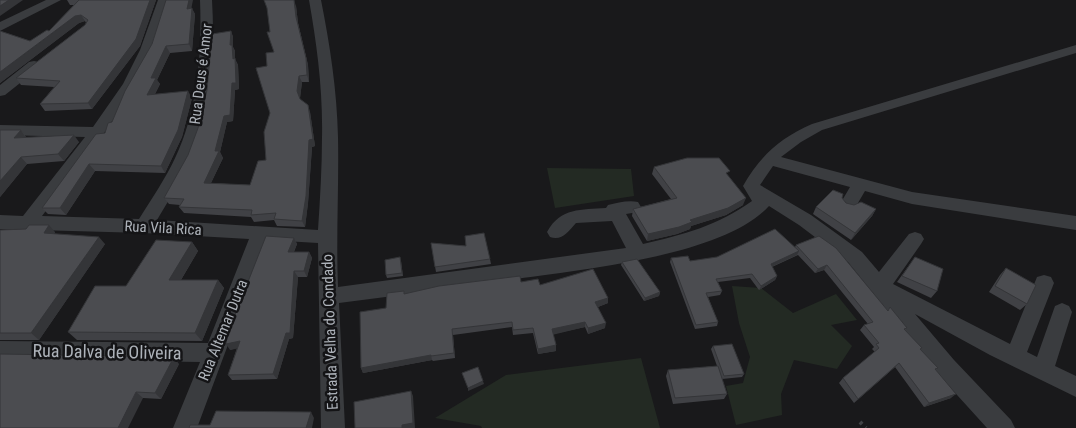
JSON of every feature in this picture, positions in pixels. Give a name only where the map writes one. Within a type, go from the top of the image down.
[{"type":"street","points":[[0,27],[55,0]]},
{"type":"street","points":[[28,222],[97,132],[130,84],[147,50],[164,0]]},
{"type":"street","name":"Rua Deus é Amor","points":[[144,226],[186,153],[194,132],[200,101],[208,22],[206,0]]},
{"type":"street","name":"Estrada Velha do Condado","points":[[315,0],[323,41],[330,137],[326,237],[333,428]]},
{"type":"street","points":[[751,186],[763,164],[794,137],[817,127],[1076,50]]},
{"type":"street","points":[[0,92],[46,56]]},
{"type":"street","points":[[0,130],[97,132]]},
{"type":"street","points":[[769,159],[912,198],[1076,223]]},
{"type":"street","points":[[849,204],[860,185]]},
{"type":"street","points":[[329,296],[466,280],[586,262],[676,244],[735,224],[753,213],[762,204],[751,186]]},
{"type":"street","points":[[751,186],[845,248],[880,286],[946,367],[1003,428]]},
{"type":"street","points":[[556,232],[571,217],[625,210],[638,252]]},
{"type":"street","name":"Rua Vila Rica","points":[[0,222],[144,226],[326,237]]},
{"type":"street","name":"Rua Altemar Dutra","points":[[185,428],[261,233]]},
{"type":"street","points":[[880,286],[915,239]]},
{"type":"street","points":[[1015,357],[1044,283]]},
{"type":"street","points":[[880,286],[1076,387]]},
{"type":"street","points":[[1042,370],[1062,312]]},
{"type":"street","name":"Rua Dalva de Oliveira","points":[[0,350],[215,353]]},
{"type":"path","points":[[860,422],[866,428]]},
{"type":"shaded area","points":[[547,168],[631,169],[634,196],[555,208]]},
{"type":"shaded area","points":[[732,286],[761,288],[793,313],[836,294],[857,320],[831,325],[852,346],[837,369],[794,360],[781,394],[782,415],[736,425],[726,386],[743,383],[750,357],[739,323]]},
{"type":"shaded area","points":[[641,358],[660,428],[482,428],[481,426],[435,418],[506,375]]},
{"type":"building","points":[[0,0],[9,0],[0,6]]},
{"type":"building","points":[[79,0],[150,0],[136,39],[88,103],[40,104],[60,81],[16,78],[85,25],[88,20],[81,15],[75,16],[0,72],[0,31],[30,41],[47,30],[49,31]]},
{"type":"building","points":[[166,0],[189,0],[187,9],[192,8],[189,44],[166,46],[151,78],[156,78],[147,95],[188,91],[178,130],[161,166],[89,164],[60,208],[42,208],[96,134],[105,133],[108,123],[112,122],[125,91],[152,44]]},
{"type":"building","points":[[264,0],[294,0],[306,58],[307,75],[299,76],[297,91],[300,99],[308,105],[313,139],[309,140],[306,196],[302,221],[274,219],[276,213],[251,215],[252,210],[179,207],[184,199],[164,198],[188,155],[198,128],[207,90],[212,34],[231,31],[230,45],[232,45],[233,59],[235,58],[236,83],[232,83],[230,115],[224,116],[215,151],[219,151],[204,183],[250,185],[258,161],[266,160],[264,132],[270,113],[256,68],[267,66],[266,53],[274,52],[267,32],[270,32]]},
{"type":"building","points":[[0,130],[21,130],[14,138],[74,135],[58,154],[21,157],[0,181]]},
{"type":"building","points":[[687,158],[719,158],[730,171],[726,173],[746,198],[728,208],[690,220],[692,222],[679,227],[648,234],[633,209],[677,198],[654,167]]},
{"type":"building","points":[[833,190],[843,194],[842,198],[846,203],[854,205],[861,202],[876,209],[855,233],[816,207]]},
{"type":"building","points":[[29,225],[49,225],[44,233],[99,237],[31,333],[0,333],[0,230],[26,229]]},
{"type":"building","points":[[775,229],[799,251],[771,264],[777,276],[761,286],[752,274],[716,279],[722,291],[706,293],[718,322],[696,325],[671,258],[688,256],[690,261],[717,257]]},
{"type":"building","points":[[484,233],[490,259],[435,267],[431,243],[466,246],[465,236]]},
{"type":"building","points":[[266,236],[294,238],[288,252],[309,252],[304,271],[294,271],[290,333],[286,333],[273,374],[228,375],[240,341],[226,344],[227,335]]},
{"type":"building","points":[[819,236],[836,248],[888,311],[890,307],[907,328],[904,329],[938,368],[935,369],[956,394],[929,403],[899,363],[858,399],[843,378],[879,348],[876,344],[879,343],[864,325],[873,322],[827,265],[818,269],[796,245]]},
{"type":"building","points":[[156,240],[192,242],[169,280],[218,280],[195,333],[68,332],[95,286],[126,286]]},
{"type":"building","points":[[400,257],[402,273],[386,275],[385,260]]},
{"type":"building","points":[[915,257],[943,269],[937,291],[902,276]]},
{"type":"building","points":[[637,259],[660,292],[645,298],[622,262]]},
{"type":"building","points":[[1006,268],[1036,285],[1027,304],[995,286]]},
{"type":"building","points":[[593,269],[608,298],[595,302],[606,323],[588,328],[585,322],[552,329],[556,345],[538,349],[533,328],[513,330],[512,322],[452,329],[454,353],[431,355],[361,368],[360,312],[386,308],[387,293],[404,291],[404,294],[439,286],[520,276],[521,282],[538,279],[540,285]]},
{"type":"building","points":[[732,344],[744,374],[724,376],[713,346]]},
{"type":"building","points":[[0,354],[174,357],[155,393],[136,392],[118,428],[0,428]]},
{"type":"building","points":[[718,366],[727,394],[675,398],[668,370]]},
{"type":"building","points":[[478,367],[483,381],[468,388],[462,373]]},
{"type":"building","points":[[411,391],[413,423],[402,425],[402,428],[355,428],[354,402]]},
{"type":"building","points":[[216,411],[311,412],[306,428],[189,428],[190,425],[210,425]]}]
